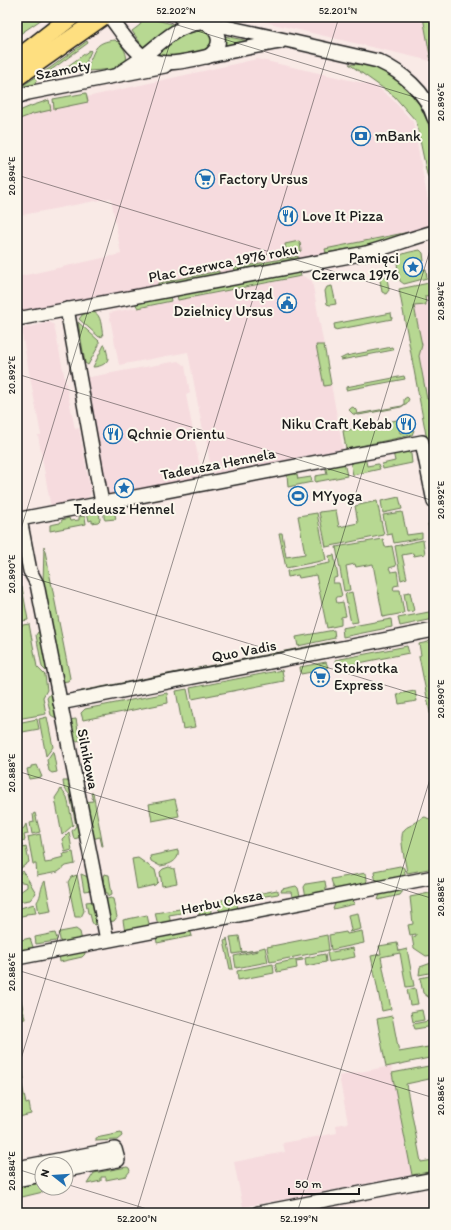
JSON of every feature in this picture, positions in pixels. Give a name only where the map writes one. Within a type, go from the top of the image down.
[{"type":"main road","points":[[17,58],[71,17]]},
{"type":"main road","points":[[17,77],[102,17]]},
{"type":"street","points":[[110,17],[132,45],[144,57],[152,61],[182,62],[260,45],[290,41]]},
{"type":"street","points":[[180,17],[378,61],[390,67],[411,82],[427,103],[434,118]]},
{"type":"street","points":[[203,22],[216,31],[218,38],[217,46],[213,53],[206,57]]},
{"type":"street","name":"Szamoty","points":[[115,76],[144,57],[167,37],[183,27],[203,22]]},
{"type":"street","points":[[129,67],[133,57],[132,45]]},
{"type":"street","name":"Szamoty","points":[[17,97],[28,93],[182,62]]},
{"type":"street","name":"Plac Czerwca 1976 roku","points":[[17,319],[366,253],[434,232]]},
{"type":"street","points":[[67,309],[102,503]]},
{"type":"street","name":"Tadeusza Hennela","points":[[25,518],[422,442],[434,502]]},
{"type":"street","name":"Silnikowa","points":[[25,518],[38,565],[37,584],[107,940]]},
{"type":"street","name":"Quo Vadis","points":[[60,703],[434,630]]},
{"type":"street","name":"Herbu Oksza","points":[[17,958],[434,877]]},
{"type":"street","points":[[74,1160],[116,1154],[74,1167]]},
{"type":"street","points":[[17,1168],[34,1166]]},
{"type":"street","points":[[17,1180],[34,1177]]},
{"type":"street","points":[[258,1213],[434,1179]]},
{"type":"shaded area","points":[[244,17],[423,17],[431,61]]},
{"type":"shaded area","name":"Factory Ursus","points":[[257,59],[376,86],[392,99],[413,122],[433,227],[402,234],[375,244],[17,314],[17,277],[121,254],[111,198],[17,216],[17,115],[24,111]]},
{"type":"shaded area","points":[[303,276],[312,281],[343,449],[215,473],[211,471],[205,431],[203,431],[188,352],[119,365],[109,313]]},
{"type":"shaded area","points":[[434,282],[434,398],[427,399],[410,307]]},
{"type":"shaded area","points":[[50,322],[54,325],[75,429],[79,428],[91,493],[86,501],[51,508],[38,435],[41,435],[21,329]]},
{"type":"shaded area","points":[[178,361],[185,366],[190,393],[186,395],[201,472],[195,481],[112,496],[105,491],[84,378]]},
{"type":"shaded area","points":[[391,1066],[412,1175],[243,1207],[234,1162],[285,1152],[283,1143],[337,1133],[336,1125],[348,1123],[339,1076]]},
{"type":"green space","points":[[17,17],[45,17],[17,36]]},
{"type":"green space","points":[[143,17],[177,25],[144,48],[132,31],[140,25]]},
{"type":"green space","points":[[423,17],[433,17],[434,69],[431,61]]},
{"type":"green space","points":[[195,30],[209,32],[214,39],[208,51],[174,56],[161,56],[154,54],[178,36]]},
{"type":"green space","points":[[224,36],[254,42],[224,48]]},
{"type":"green space","points":[[115,40],[117,42],[118,41],[125,51],[126,62],[117,69],[87,71],[96,48],[103,43]]},
{"type":"green space","points":[[87,41],[88,43],[36,81],[34,86],[17,91],[17,89],[50,68]]},
{"type":"green space","points":[[90,50],[91,51],[84,67],[61,71]]},
{"type":"green space","points":[[349,64],[371,65],[384,71],[405,87],[419,104],[428,123],[434,145],[434,189],[427,174],[416,121],[394,96]]},
{"type":"green space","points":[[86,93],[88,102],[54,109],[53,99]]},
{"type":"green space","points":[[49,100],[51,110],[33,114],[17,120],[17,112]]},
{"type":"green space","points":[[419,230],[375,244],[326,253],[325,249]]},
{"type":"green space","points":[[299,241],[301,251],[286,254],[285,244]]},
{"type":"green space","points":[[420,250],[423,253],[424,261],[409,264],[410,271],[426,269],[427,278],[404,284],[400,281],[397,266],[398,258],[405,253]]},
{"type":"green space","points":[[298,256],[298,259],[235,271],[234,268]]},
{"type":"green space","points":[[219,271],[219,274],[158,286],[158,283]]},
{"type":"green space","points":[[300,271],[301,276],[178,300],[177,295]]},
{"type":"green space","points":[[382,276],[387,278],[389,290],[386,294],[382,292],[380,280]]},
{"type":"green space","points":[[434,282],[434,298],[433,295],[425,296],[426,305],[414,306],[422,345],[419,356],[427,399],[434,398],[434,478],[399,289]]},
{"type":"green space","points":[[332,286],[336,304],[330,305],[327,304],[325,291],[327,287]]},
{"type":"green space","points":[[170,296],[171,301],[138,308],[135,303]]},
{"type":"green space","points":[[93,312],[100,318],[103,336],[99,337],[79,319],[83,314]]},
{"type":"green space","points":[[391,313],[392,319],[335,330],[334,324]]},
{"type":"green space","points":[[78,322],[99,341],[99,345],[88,365],[85,363]]},
{"type":"green space","points":[[104,345],[108,356],[106,363],[93,367]]},
{"type":"green space","points":[[316,345],[324,345],[330,385],[324,386]]},
{"type":"green space","points":[[392,347],[393,350],[340,359],[346,356]]},
{"type":"green space","points":[[404,376],[405,379],[346,390],[346,387]]},
{"type":"green space","points":[[407,397],[409,399],[404,405],[404,399]]},
{"type":"green space","points":[[404,405],[401,407],[359,415],[353,414],[349,410],[353,407],[357,414]]},
{"type":"green space","points":[[397,420],[400,433],[414,430],[412,435],[346,449],[343,431]]},
{"type":"green space","points":[[407,450],[407,452],[411,454],[412,463],[383,469],[382,464],[395,461],[393,452]]},
{"type":"green space","points":[[365,457],[367,466],[378,464],[380,469],[353,475],[350,460]]},
{"type":"green space","points":[[344,462],[347,476],[315,482],[315,476],[327,474],[325,465]]},
{"type":"green space","points":[[296,471],[298,479],[311,477],[312,482],[288,487],[287,474],[289,472]]},
{"type":"green space","points":[[399,497],[402,509],[383,513],[381,501]]},
{"type":"green space","points":[[377,501],[384,535],[326,547],[319,512],[336,510],[339,527],[358,523],[355,506]]},
{"type":"green space","points":[[113,506],[116,519],[105,520],[104,509]]},
{"type":"green space","points":[[99,510],[100,520],[92,523],[92,520],[89,521],[87,512]]},
{"type":"green space","points":[[402,512],[407,535],[422,533],[422,538],[394,543],[392,534],[387,535],[383,515]]},
{"type":"green space","points":[[317,513],[326,560],[286,568],[279,533],[282,533],[286,557],[305,554],[298,516]]},
{"type":"green space","points":[[79,517],[85,517],[86,524],[50,531],[50,525],[60,523],[62,520],[69,518],[70,521],[79,520]]},
{"type":"green space","points":[[433,522],[434,527],[434,555],[428,524]]},
{"type":"green space","points":[[383,539],[385,547],[392,546],[396,566],[389,568],[391,572],[397,571],[399,585],[394,586],[393,590],[400,590],[404,613],[383,617],[373,564],[356,567],[355,564],[346,566],[350,590],[344,591],[336,547]]},
{"type":"green space","points":[[423,540],[425,554],[414,556],[413,553],[402,555],[407,578],[401,580],[395,546]]},
{"type":"green space","points":[[44,546],[70,678],[68,681],[61,682],[43,585]]},
{"type":"green space","points":[[334,555],[338,577],[334,578],[333,583],[339,583],[342,596],[337,597],[336,599],[337,603],[343,602],[346,616],[341,617],[341,625],[327,628],[316,575],[299,578],[298,575],[288,577],[287,571],[330,563],[329,556]]},
{"type":"green space","points":[[22,587],[28,620],[17,622],[17,588]]},
{"type":"green space","points":[[352,592],[358,622],[351,623],[345,594]]},
{"type":"green space","points":[[410,592],[414,611],[407,612],[404,593]]},
{"type":"green space","points":[[434,611],[434,619],[400,626],[398,618]]},
{"type":"green space","points":[[391,619],[392,627],[343,637],[342,628]]},
{"type":"green space","points":[[29,624],[37,667],[45,675],[47,690],[43,697],[46,714],[17,719],[17,626]]},
{"type":"green space","points":[[334,630],[335,638],[298,646],[296,637]]},
{"type":"green space","points":[[41,631],[48,673],[42,667],[36,635]]},
{"type":"green space","points":[[433,637],[434,733],[419,656],[421,655],[419,644],[428,642]]},
{"type":"green space","points":[[336,641],[335,644],[80,693],[81,691]]},
{"type":"green space","points":[[407,646],[409,653],[344,666],[336,665],[335,660]]},
{"type":"green space","points":[[326,662],[328,667],[322,670],[301,674],[300,667]]},
{"type":"green space","points":[[282,670],[284,681],[192,699],[190,688]]},
{"type":"green space","points":[[187,689],[195,727],[183,729],[176,691]]},
{"type":"green space","points":[[53,690],[58,717],[51,715],[47,698]]},
{"type":"green space","points":[[415,691],[417,701],[399,704],[397,694]]},
{"type":"green space","points":[[167,693],[168,703],[83,720],[81,713],[85,709]]},
{"type":"green space","points":[[47,717],[53,747],[46,756],[39,719]]},
{"type":"green space","points":[[37,719],[39,729],[17,733],[17,723]]},
{"type":"green space","points":[[76,719],[79,736],[82,735],[85,750],[83,750],[81,740],[73,742],[68,720]]},
{"type":"green space","points":[[53,751],[57,772],[52,773],[49,771],[47,760]]},
{"type":"green space","points":[[37,765],[42,777],[29,779],[27,769],[31,768],[31,766]]},
{"type":"green space","points":[[63,781],[68,781],[70,784],[81,837],[74,839],[72,831],[76,826],[70,795],[64,788]]},
{"type":"green space","points":[[61,789],[67,797],[73,825],[62,835],[55,798]]},
{"type":"green space","points":[[91,793],[93,793],[103,846],[100,837],[92,839],[84,802],[93,801]]},
{"type":"green space","points":[[175,799],[179,816],[152,821],[149,804]]},
{"type":"green space","points":[[35,813],[40,832],[32,834],[30,823],[34,822],[33,814]]},
{"type":"green space","points":[[425,817],[434,821],[434,868],[407,873],[402,844],[402,833],[406,828]]},
{"type":"green space","points":[[26,824],[28,834],[24,835],[25,840],[21,841],[23,848],[26,847],[29,862],[17,871],[17,832],[24,828]]},
{"type":"green space","points":[[69,832],[72,850],[65,852],[62,839]]},
{"type":"green space","points":[[40,834],[45,863],[64,857],[63,854],[73,852],[75,864],[66,866],[58,872],[37,876],[36,864],[33,864],[28,837]]},
{"type":"green space","points":[[178,850],[176,860],[167,865],[160,866],[151,861],[150,856]]},
{"type":"green space","points":[[138,858],[155,870],[158,882],[155,885],[137,889],[132,859]]},
{"type":"green space","points":[[400,866],[404,868],[406,879],[378,882],[375,878],[374,871]]},
{"type":"green space","points":[[169,867],[174,869],[177,883],[162,886],[160,872]]},
{"type":"green space","points":[[23,871],[36,893],[30,900],[17,902],[17,894],[27,887],[27,883],[17,881],[17,876]]},
{"type":"green space","points":[[366,873],[367,880],[365,886],[336,890],[331,879]]},
{"type":"green space","points":[[81,874],[88,877],[91,890],[84,891]]},
{"type":"green space","points":[[104,874],[109,875],[112,894],[108,896],[103,877]]},
{"type":"green space","points":[[77,875],[84,911],[81,917],[75,917],[68,882],[71,877]]},
{"type":"green space","points":[[45,881],[51,911],[39,913],[37,902]]},
{"type":"green space","points":[[325,881],[325,892],[306,898],[304,887],[306,884]]},
{"type":"green space","points":[[296,886],[301,899],[293,900],[291,892],[281,892],[282,889]]},
{"type":"green space","points":[[406,887],[400,895],[378,900],[380,894]]},
{"type":"green space","points":[[277,890],[279,893],[278,894],[247,899],[248,896]]},
{"type":"green space","points":[[434,892],[434,955],[426,956],[414,948],[412,937],[416,936],[416,934],[410,935],[408,925],[413,924],[410,897]]},
{"type":"green space","points":[[243,896],[244,901],[237,902],[238,911],[222,913],[219,910],[217,901]]},
{"type":"green space","points":[[113,899],[117,917],[114,921],[108,922],[103,900]]},
{"type":"green space","points":[[350,899],[355,904],[333,909],[336,901]]},
{"type":"green space","points":[[94,901],[97,924],[94,925],[90,914],[88,913],[86,902]]},
{"type":"green space","points":[[210,903],[211,912],[209,916],[200,918],[198,910],[185,911],[185,908]]},
{"type":"green space","points":[[34,904],[36,913],[17,917],[17,909]]},
{"type":"green space","points":[[182,909],[181,913],[169,915],[171,924],[161,925],[157,921],[155,913]]},
{"type":"green space","points":[[358,913],[361,929],[349,932],[351,930],[348,915]]},
{"type":"green space","points":[[147,915],[149,924],[147,927],[125,933],[123,920]]},
{"type":"green space","points":[[76,929],[80,932],[82,941],[61,945],[60,932]]},
{"type":"green space","points":[[190,929],[192,936],[157,943],[156,936]]},
{"type":"green space","points":[[362,931],[364,943],[331,950],[329,935]]},
{"type":"green space","points":[[55,933],[57,939],[56,941],[36,944],[35,937]]},
{"type":"green space","points":[[327,935],[329,950],[270,962],[267,947]]},
{"type":"green space","points":[[239,936],[242,952],[257,950],[233,954],[230,937]]},
{"type":"green space","points":[[30,938],[34,950],[17,953],[17,941]]},
{"type":"green space","points":[[227,938],[233,969],[230,969],[224,941],[227,940]]},
{"type":"green space","points":[[397,943],[399,951],[407,949],[414,986],[406,987],[400,953],[381,957],[391,1009],[382,1011],[371,956],[381,954],[379,946]]},
{"type":"green space","points":[[265,947],[268,962],[236,968],[234,956],[258,951],[258,949]]},
{"type":"green space","points":[[353,948],[355,957],[329,962],[327,953]]},
{"type":"green space","points":[[84,950],[85,954],[82,957],[60,962],[59,955]]},
{"type":"green space","points":[[325,954],[326,962],[306,966],[305,958]]},
{"type":"green space","points":[[303,958],[303,960],[296,961],[297,968],[277,972],[275,964]]},
{"type":"green space","points":[[434,962],[434,972],[419,975],[420,967]]},
{"type":"green space","points":[[273,964],[274,973],[238,980],[237,971]]},
{"type":"green space","points":[[434,975],[434,999],[432,1000],[423,993],[420,978]]},
{"type":"green space","points":[[415,988],[418,1004],[410,1005],[407,990]]},
{"type":"green space","points":[[21,1000],[25,1019],[19,1020],[17,1013],[17,1002]]},
{"type":"green space","points":[[422,1010],[424,1020],[413,1022],[411,1012]]},
{"type":"green space","points":[[392,1016],[399,1052],[434,1046],[434,1057],[386,1067],[377,1019]]},
{"type":"green space","points":[[434,1020],[434,1026],[415,1029],[413,1024]]},
{"type":"green space","points":[[17,1059],[20,1059],[24,1079],[21,1080],[26,1104],[29,1103],[31,1114],[19,1117],[17,1113]]},
{"type":"green space","points":[[434,1065],[434,1078],[406,1084],[421,1162],[434,1160],[434,1171],[412,1175],[392,1073]]},
{"type":"green space","points":[[121,1133],[122,1136],[117,1140],[96,1141],[96,1138]]},
{"type":"green space","points":[[127,1167],[130,1171],[126,1176],[106,1180],[106,1177],[101,1177],[101,1181],[87,1184],[94,1173]]},
{"type":"green space","points":[[34,1179],[34,1194],[22,1197],[18,1194],[20,1190],[18,1182]]},
{"type":"place","name":"mBank","points":[[361,136]]},
{"type":"place","name":"Factory Ursus","points":[[205,179]]},
{"type":"place","name":"Love It Pizza","points":[[288,216]]},
{"type":"place","name":"Pamięci Czerwca 1976","points":[[413,267]]},
{"type":"place","name":"Urząd Dzielnicy Ursus","points":[[287,303]]},
{"type":"place","name":"Niku Craft Kebab","points":[[406,424]]},
{"type":"place","name":"Qchnie Orientu","points":[[113,434]]},
{"type":"place","name":"Tadeusz Hennel","points":[[124,488]]},
{"type":"place","name":"MYyoga","points":[[298,496]]},
{"type":"place","name":"Stokrotka Express","points":[[320,677]]}]
